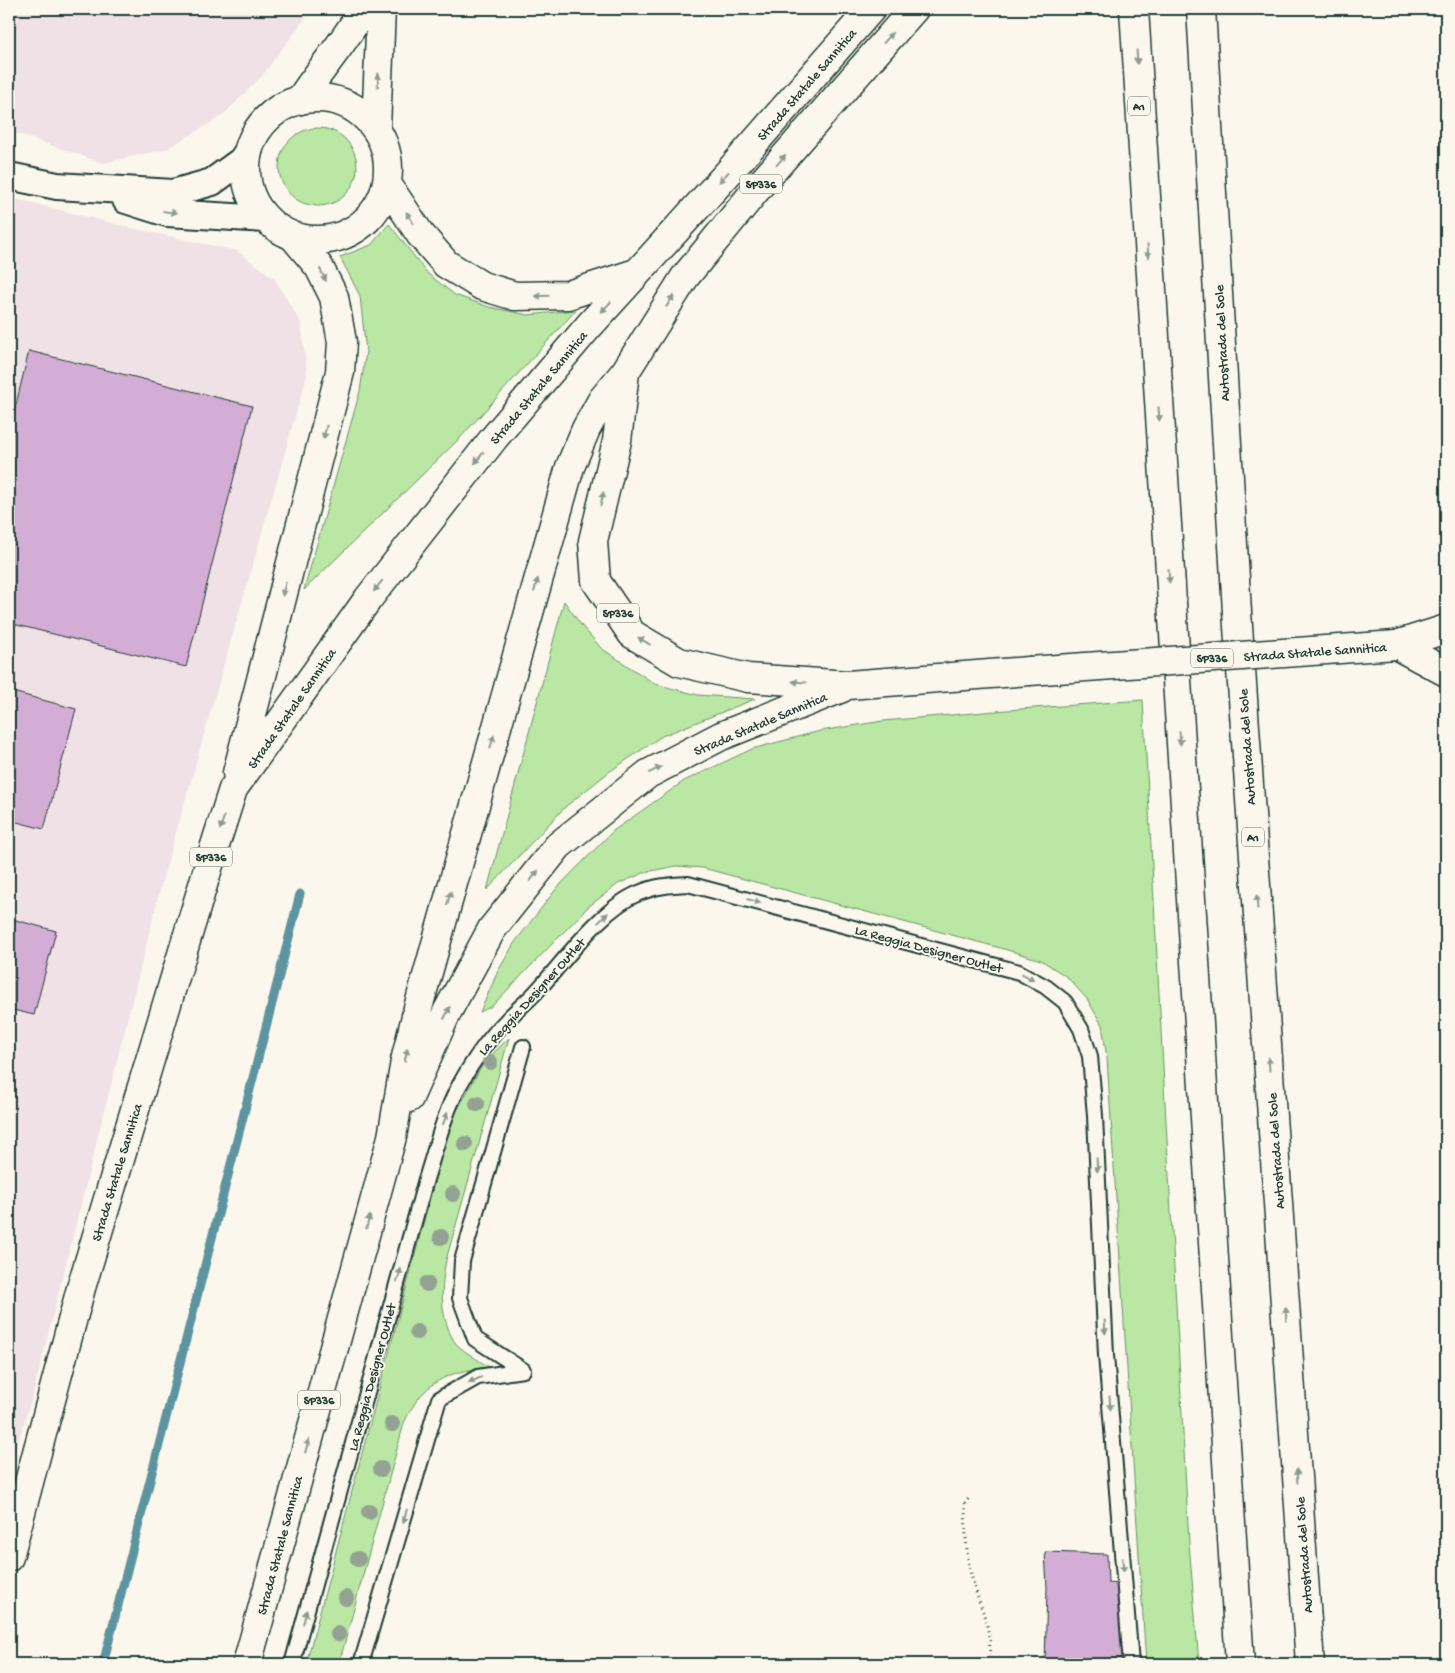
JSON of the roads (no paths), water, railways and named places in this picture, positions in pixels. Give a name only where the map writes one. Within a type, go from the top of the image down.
[{"type":"main road","points":[[300,100],[356,22],[362,9]]},
{"type":"main road","points":[[376,128],[355,109],[328,99],[300,100],[277,110],[260,127],[249,150],[246,168],[248,186],[255,204],[266,219],[278,229],[293,236],[313,240],[333,238],[352,232],[368,219],[380,203],[387,184],[387,155],[376,128],[381,9]]},
{"type":"main road","name":"Strada Statale Sannitica","points":[[233,789],[368,599],[494,438],[588,327],[728,173],[871,9]]},
{"type":"main road","name":"Strada Statale Sannitica","points":[[247,1664],[392,1138],[405,1061],[418,1008],[567,475],[586,429],[602,400],[625,372],[685,277],[760,185],[914,9]]},
{"type":"main road","name":"A1","points":[[1134,9],[1240,1664]]},
{"type":"main road","name":"Autostrada del Sole","points":[[1200,9],[1237,612],[1310,1664]]},
{"type":"main road","points":[[387,184],[420,234],[446,264],[482,286],[514,296],[568,295],[639,272]]},
{"type":"main road","name":"Strada Statale Sannitica","points":[[9,1557],[81,1288],[233,789],[340,372],[342,342],[334,297],[318,267],[293,236]]},
{"type":"main road","name":"Strada Statale Sannitica","points":[[625,372],[617,441],[593,542],[596,581],[632,634],[679,662],[748,678],[848,685],[1396,645],[1446,672]]},
{"type":"main road","points":[[1396,645],[1446,629]]},
{"type":"main road","name":"Strada Statale Sannitica","points":[[392,1138],[447,1012],[492,929],[558,846],[648,774],[721,736],[848,685]]},
{"type":"street","points":[[9,176],[57,186],[173,193],[212,182],[241,161],[249,150]]},
{"type":"street","points":[[90,189],[167,213],[266,219]]},
{"type":"lane","name":"La Reggia Designer Outlet","points":[[292,1664],[426,1179],[442,1128],[458,1087],[480,1052],[505,1021],[535,993],[586,935],[612,909],[639,893],[663,886],[688,884],[1018,972],[1046,987],[1065,1002],[1081,1029],[1090,1056],[1095,1116],[1106,1354],[1131,1664]]},
{"type":"lane","points":[[361,1664],[439,1399],[478,1377],[522,1370],[475,1340],[460,1298],[462,1261],[523,1046]]},
{"type":"waterway","points":[[103,1664],[300,894]]}]
